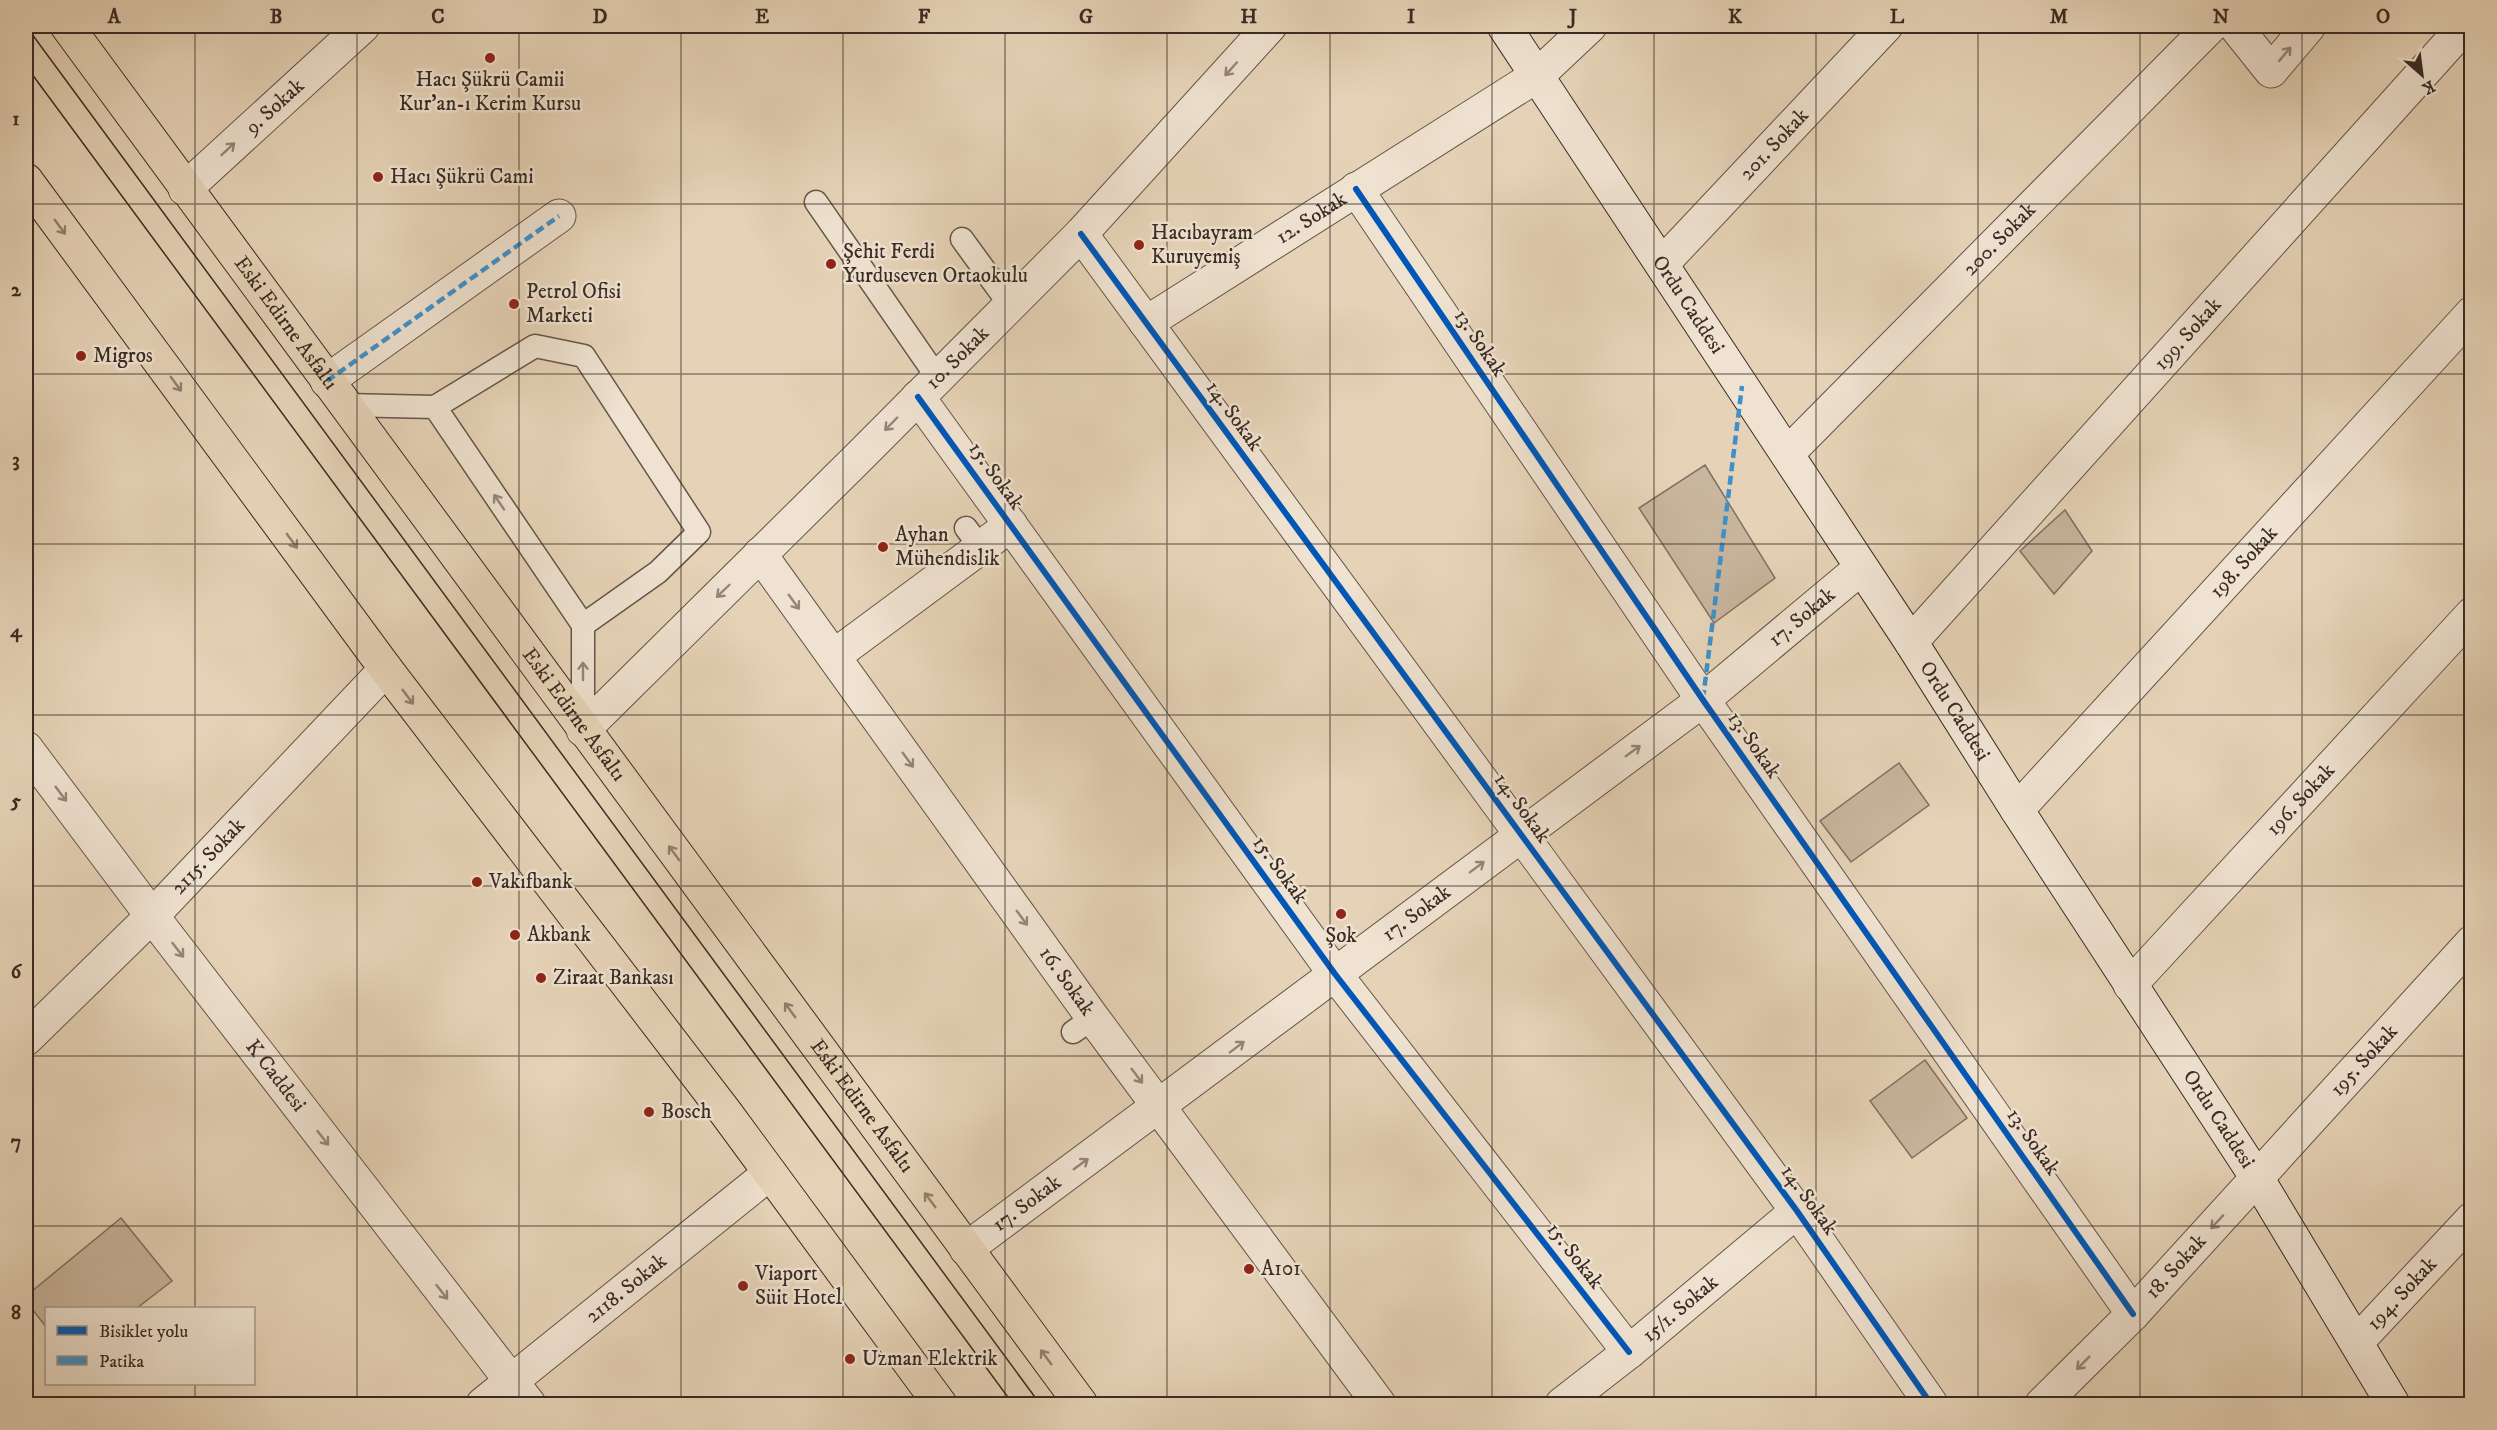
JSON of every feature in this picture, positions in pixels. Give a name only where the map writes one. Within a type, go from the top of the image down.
[{"type":"main road","name":"Eski Edirne Asfaltı","points":[[67,26],[1081,1404]]},
{"type":"main road","points":[[26,180],[386,669],[770,1173],[940,1404]]},
{"type":"street","name":"9. Sokak","points":[[185,189],[363,26]]},
{"type":"street","name":"Ordu Caddesi","points":[[1503,26],[1538,75],[1911,642],[2017,810],[2257,1178],[2357,1342],[2391,1403]]},
{"type":"street","name":"12. Sokak","points":[[1146,323],[1538,75],[1590,26]]},
{"type":"street","name":"201. Sokak","points":[[1662,264],[1886,26]]},
{"type":"street","name":"200. Sokak","points":[[1787,454],[2211,26]]},
{"type":"street","points":[[2235,26],[2271,71],[2309,26]]},
{"type":"street","name":"199. Sokak","points":[[1911,642],[2464,26]]},
{"type":"street","name":"10. Sokak","points":[[583,730],[1081,234],[1265,28]]},
{"type":"street","name":"13. Sokak","points":[[1356,189],[1702,700],[2133,1314]]},
{"type":"street","points":[[335,393],[559,216]]},
{"type":"street","name":"14. Sokak","points":[[1081,234],[1797,1211],[1931,1404]]},
{"type":"street","name":"198. Sokak","points":[[2017,810],[2472,313]]},
{"type":"street","name":"15. Sokak","points":[[928,387],[1011,525],[1335,974],[1629,1352]]},
{"type":"street","points":[[834,656],[973,538],[1011,525]]},
{"type":"street","name":"16. Sokak","points":[[760,554],[834,656],[1083,1025],[1160,1105],[1379,1404]]},
{"type":"street","name":"17. Sokak","points":[[966,1248],[1702,700],[1861,568]]},
{"type":"street","name":"196. Sokak","points":[[2130,985],[2472,614]]},
{"type":"street","name":"2115. Sokak","points":[[26,1039],[152,915],[386,669]]},
{"type":"street","name":"K Caddesi","points":[[26,748],[520,1393]]},
{"type":"street","name":"195. Sokak","points":[[2257,1178],[2472,942]]},
{"type":"street","name":"2118. Sokak","points":[[483,1404],[520,1393],[770,1173]]},
{"type":"street","name":"18. Sokak","points":[[2042,1404],[2133,1314],[2257,1178]]},
{"type":"street","name":"15/1. Sokak","points":[[1563,1404],[1629,1352],[1797,1211]]},
{"type":"street","name":"194. Sokak","points":[[2357,1342],[2472,1219]]},
{"type":"lane","points":[[816,202],[928,387]]},
{"type":"lane","points":[[962,238],[1010,304]]},
{"type":"lane","points":[[335,393],[435,407],[535,346],[584,356],[699,532],[658,572],[583,625]]},
{"type":"lane","points":[[435,407],[583,625],[583,730]]},
{"type":"shaded area","points":[[1705,465],[1775,578],[1714,623],[1639,508]]},
{"type":"shaded area","points":[[2065,510],[2092,551],[2054,594],[2020,551]]},
{"type":"shaded area","points":[[1899,763],[1929,805],[1851,862],[1820,821]]},
{"type":"shaded area","points":[[1925,1060],[1967,1118],[1912,1158],[1870,1101]]},
{"type":"shaded area","points":[[121,1218],[172,1281],[138,1307],[45,1307],[45,1326],[26,1301],[26,1296]]},
{"type":"tram line","points":[[26,26],[1040,1404]]},
{"type":"tram line","points":[[26,66],[1013,1404]]},
{"type":"marked path","points":[[327,381],[559,216]]},
{"type":"marked path","points":[[1703,699],[1742,386]]},
{"type":"cycle path","points":[[1356,189],[1703,700],[2133,1314]]},
{"type":"cycle path","points":[[1081,234],[1797,1211],[1931,1404]]},
{"type":"cycle path","points":[[918,397],[1335,974],[1629,1352]]},
{"type":"place","name":"Hacı Şükrü Camii Kur'an-ı Kerim Kursu","points":[[490,58]]},
{"type":"place","name":"Hacı Şükrü Cami","points":[[378,177]]},
{"type":"place","name":"Hacıbayram Kuruyemiş","points":[[1139,245]]},
{"type":"place","name":"Şehit Ferdi Yurduseven Ortaokulu","points":[[831,264]]},
{"type":"place","name":"Petrol Ofisi Marketi","points":[[514,304]]},
{"type":"place","name":"Migros","points":[[81,356]]},
{"type":"place","name":"Ayhan Mühendislik","points":[[883,547]]},
{"type":"place","name":"Vakıfbank","points":[[477,882]]},
{"type":"place","name":"Şok","points":[[1341,914]]},
{"type":"place","name":"Akbank","points":[[515,935]]},
{"type":"place","name":"Ziraat Bankası","points":[[541,978]]},
{"type":"place","name":"Bosch","points":[[649,1112]]},
{"type":"place","name":"A101","points":[[1249,1269]]},
{"type":"place","name":"Viaport Süit Hotel","points":[[743,1286]]},
{"type":"place","name":"Uzman Elektrik","points":[[850,1359]]}]
